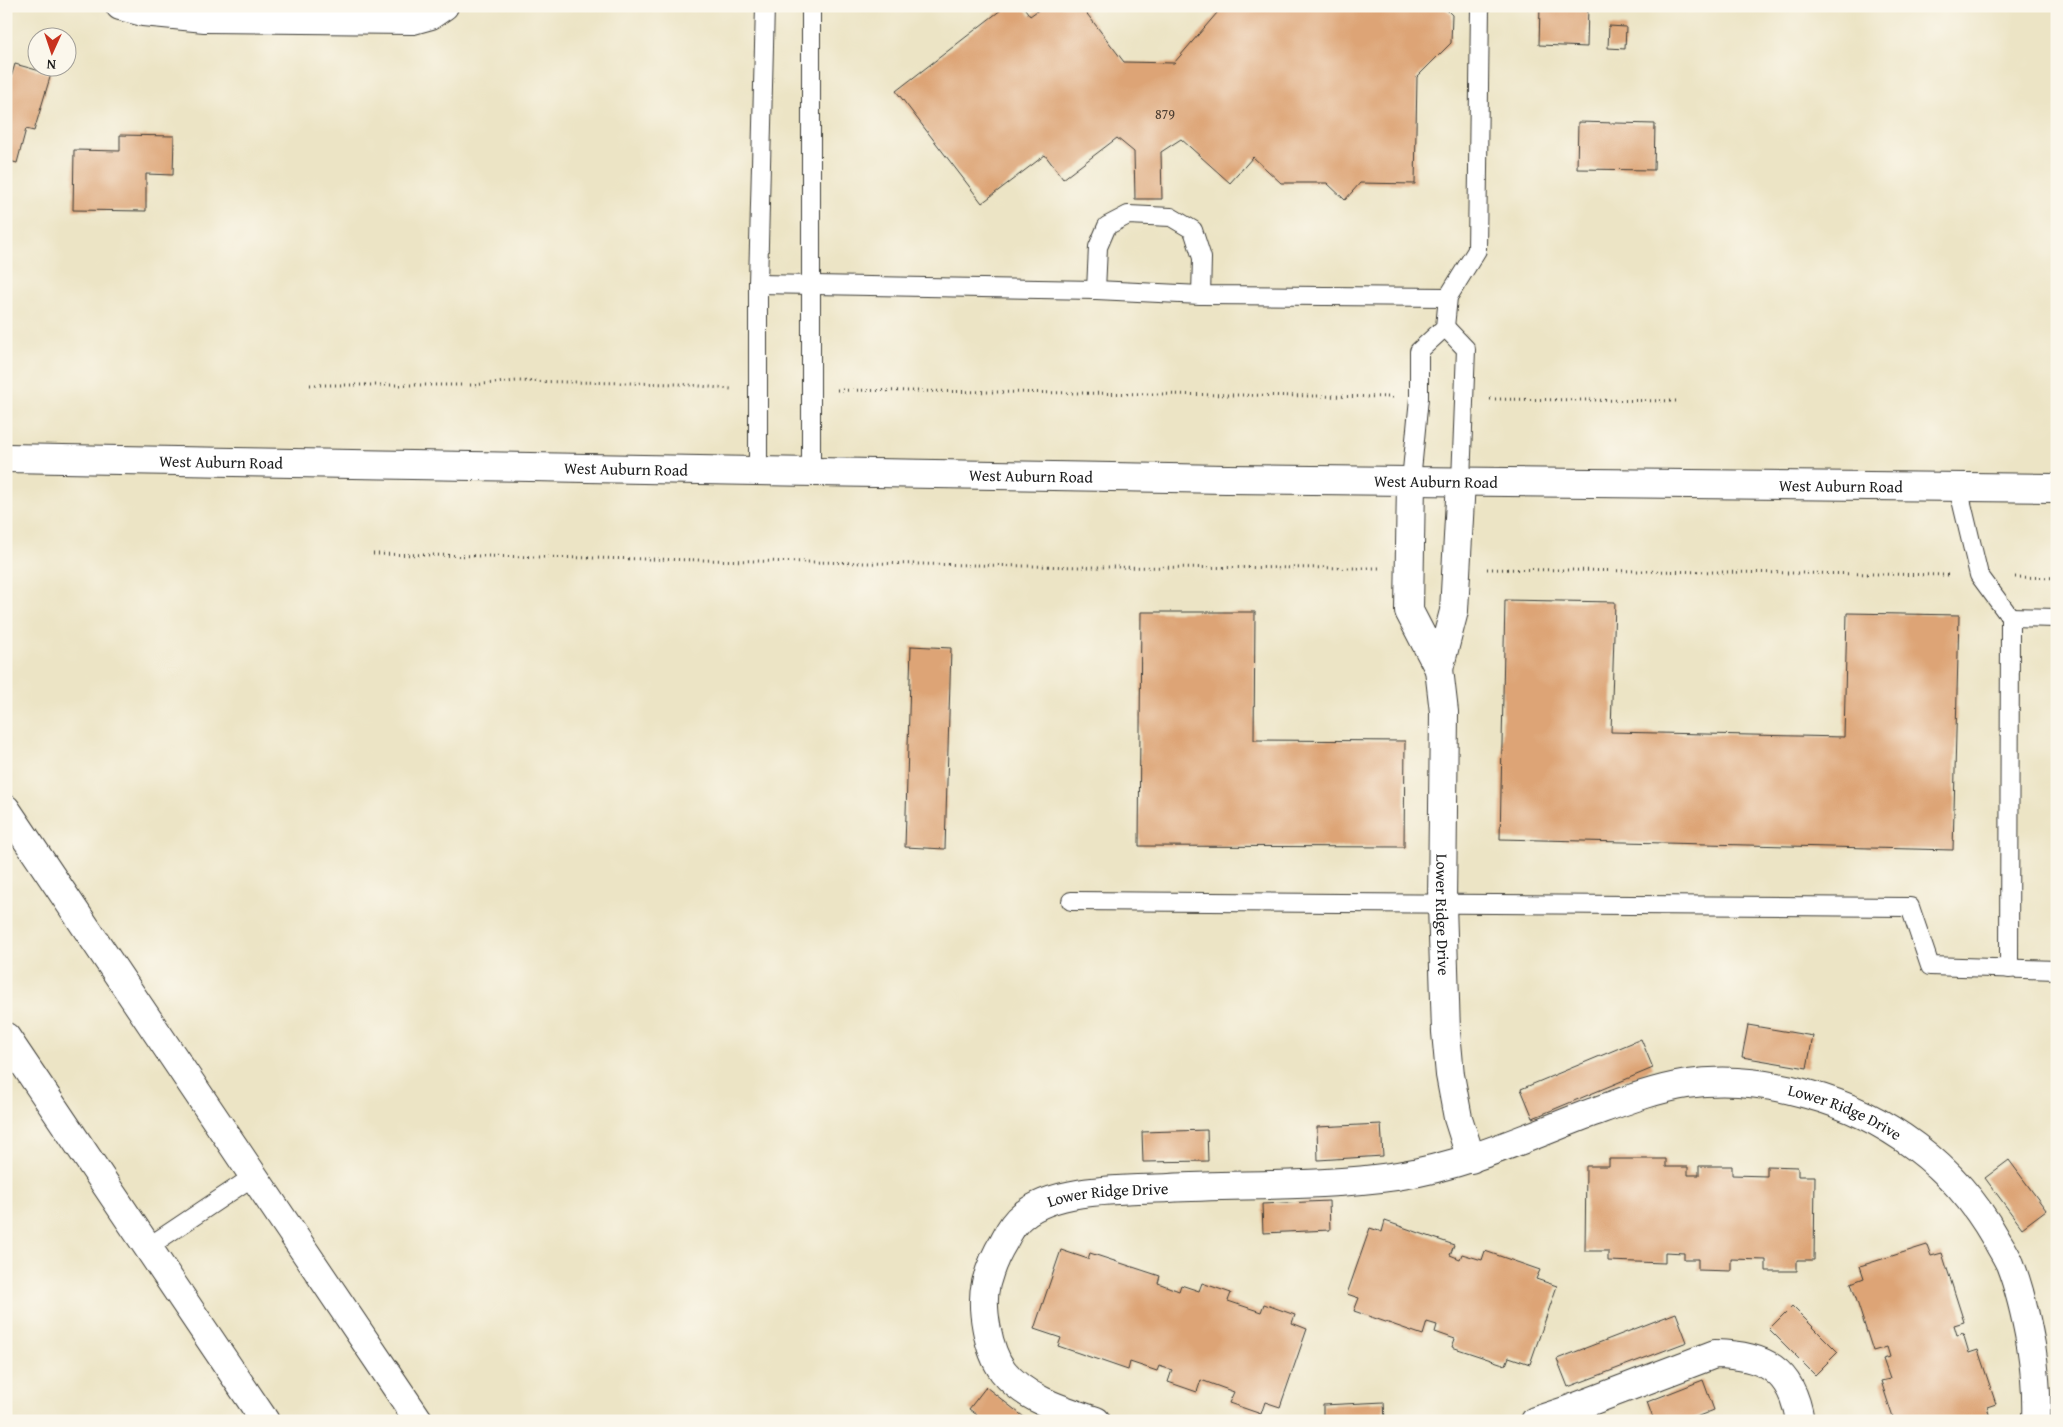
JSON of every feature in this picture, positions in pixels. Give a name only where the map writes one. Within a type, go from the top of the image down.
[{"type":"main road","points":[[120,6],[143,12],[205,18],[413,20],[431,15],[444,6]]},
{"type":"main road","name":"West Auburn Road","points":[[6,458],[811,473],[2057,488]]},
{"type":"main road","name":"Lower Ridge Drive","points":[[1411,481],[1409,611],[1440,669]]},
{"type":"main road","name":"Lower Ridge Drive","points":[[1461,481],[1454,611],[1440,669],[1444,712],[1442,904],[1446,1032],[1450,1075],[1458,1118],[1471,1159]]},
{"type":"main road","points":[[6,809],[419,1421]]},
{"type":"main road","points":[[6,1037],[265,1421]]},
{"type":"main road","name":"Lower Ridge Drive","points":[[1096,1421],[1053,1406],[1025,1391],[1003,1370],[991,1346],[986,1320],[985,1287],[993,1261],[1008,1234],[1021,1217],[1059,1198],[1098,1192],[1218,1185],[1345,1182],[1405,1174],[1471,1159],[1647,1092],[1691,1083],[1740,1081],[1779,1086],[1832,1101],[1880,1122],[1916,1146],[1948,1174],[1983,1215],[2009,1262],[2025,1311],[2034,1363],[2036,1421]]},
{"type":"main road","points":[[1535,1421],[1715,1354],[1723,1354],[1740,1355],[1772,1366],[1786,1382],[1796,1398],[1800,1421]]},
{"type":"lane","points":[[758,472],[758,284],[765,6]]},
{"type":"lane","points":[[811,6],[811,473]]},
{"type":"lane","points":[[1411,481],[1419,398],[1419,350],[1445,326],[1448,297],[1477,250],[1480,6]]},
{"type":"lane","points":[[1096,290],[1098,247],[1107,226],[1128,215],[1171,217],[1193,230],[1202,258],[1202,295]]},
{"type":"lane","points":[[758,284],[1096,290],[1202,295],[1448,297]]},
{"type":"lane","points":[[1445,326],[1466,349],[1461,481]]},
{"type":"lane","points":[[1958,487],[1979,575],[2010,617],[2009,969]]},
{"type":"lane","points":[[2010,617],[2057,618]]},
{"type":"lane","points":[[1071,901],[1910,907],[1930,966],[2057,970]]},
{"type":"lane","points":[[148,1247],[254,1176]]},
{"type":"path","points":[[310,385],[472,384],[516,380],[680,384],[727,389]]},
{"type":"path","points":[[846,390],[1388,397]]},
{"type":"path","points":[[1493,399],[1679,401]]},
{"type":"path","points":[[373,554],[1074,566],[1383,568]]},
{"type":"path","points":[[1487,569],[1979,575],[2057,578]]},
{"type":"building","points":[[1006,6],[1023,6],[1030,16],[1044,6],[1081,6],[1124,62],[1174,63],[1223,6],[1443,6],[1452,15],[1451,43],[1417,77],[1415,184],[1360,183],[1345,200],[1327,183],[1281,183],[1253,157],[1230,183],[1181,139],[1161,152],[1162,199],[1135,199],[1134,152],[1117,138],[1063,179],[1045,155],[982,203],[896,91]]},
{"type":"building","points":[[1540,6],[1588,6],[1587,47],[1539,45]]},
{"type":"building","points":[[1609,26],[1626,27],[1625,49],[1608,48]]},
{"type":"building","points":[[15,64],[28,68],[28,78],[50,78],[34,131],[26,129],[17,163],[6,160],[6,94]]},
{"type":"building","points":[[1578,122],[1655,124],[1654,170],[1577,169]]},
{"type":"building","points":[[120,135],[174,136],[173,175],[146,174],[146,211],[73,210],[74,150],[120,151]]},
{"type":"building","points":[[1505,600],[1615,602],[1611,732],[1844,737],[1847,613],[1959,615],[1953,850],[1500,839]]},
{"type":"building","points":[[1141,612],[1255,612],[1254,740],[1405,741],[1404,847],[1139,846]]},
{"type":"building","points":[[911,646],[951,648],[945,849],[905,847]]},
{"type":"building","points":[[1748,1025],[1813,1036],[1807,1068],[1742,1057]]},
{"type":"building","points":[[1641,1039],[1653,1068],[1533,1118],[1521,1089]]},
{"type":"building","points":[[1381,1124],[1383,1156],[1318,1160],[1317,1127]]},
{"type":"building","points":[[1207,1130],[1208,1161],[1143,1162],[1142,1132]]},
{"type":"building","points":[[1609,1159],[1666,1159],[1666,1167],[1688,1167],[1688,1175],[1699,1175],[1699,1166],[1732,1166],[1732,1175],[1767,1176],[1767,1166],[1798,1167],[1798,1176],[1815,1176],[1814,1260],[1797,1260],[1797,1271],[1766,1271],[1766,1260],[1731,1259],[1731,1271],[1698,1270],[1698,1259],[1684,1259],[1684,1253],[1665,1252],[1665,1263],[1608,1261],[1608,1251],[1585,1251],[1586,1166],[1609,1166]]},
{"type":"building","points":[[2009,1160],[2046,1210],[2022,1228],[1985,1178]]},
{"type":"building","points":[[1329,1201],[1330,1230],[1263,1233],[1262,1204]]},
{"type":"building","points":[[1385,1221],[1454,1245],[1450,1255],[1460,1259],[1462,1254],[1482,1260],[1485,1251],[1540,1270],[1536,1279],[1557,1286],[1530,1364],[1509,1357],[1506,1365],[1452,1347],[1455,1339],[1435,1332],[1437,1325],[1427,1322],[1423,1335],[1354,1311],[1359,1298],[1347,1294],[1370,1228],[1382,1232]]},
{"type":"building","points":[[1927,1245],[1931,1256],[1942,1253],[1964,1322],[1954,1325],[1957,1335],[1963,1333],[1969,1353],[1978,1350],[1996,1404],[1987,1407],[1991,1421],[1894,1421],[1881,1381],[1890,1379],[1883,1359],[1890,1357],[1887,1347],[1873,1351],[1851,1283],[1864,1278],[1860,1266]]},
{"type":"building","points":[[1061,1250],[1088,1259],[1090,1253],[1160,1276],[1158,1283],[1179,1291],[1181,1285],[1199,1291],[1202,1283],[1231,1293],[1228,1301],[1261,1312],[1264,1304],[1295,1315],[1292,1323],[1307,1329],[1280,1407],[1265,1402],[1261,1414],[1229,1403],[1234,1392],[1201,1380],[1197,1392],[1168,1382],[1172,1370],[1159,1366],[1157,1371],[1130,1362],[1128,1370],[1058,1346],[1061,1338],[1034,1329]]},
{"type":"building","points":[[1792,1306],[1838,1352],[1815,1375],[1769,1329]]},
{"type":"building","points":[[1676,1313],[1687,1342],[1568,1387],[1557,1359]]},
{"type":"building","points":[[1703,1380],[1714,1410],[1686,1421],[1654,1421],[1647,1402]]},
{"type":"building","points":[[986,1387],[1029,1421],[985,1421],[969,1409]]},
{"type":"building","points":[[1384,1402],[1385,1421],[1323,1421],[1323,1405]]}]
